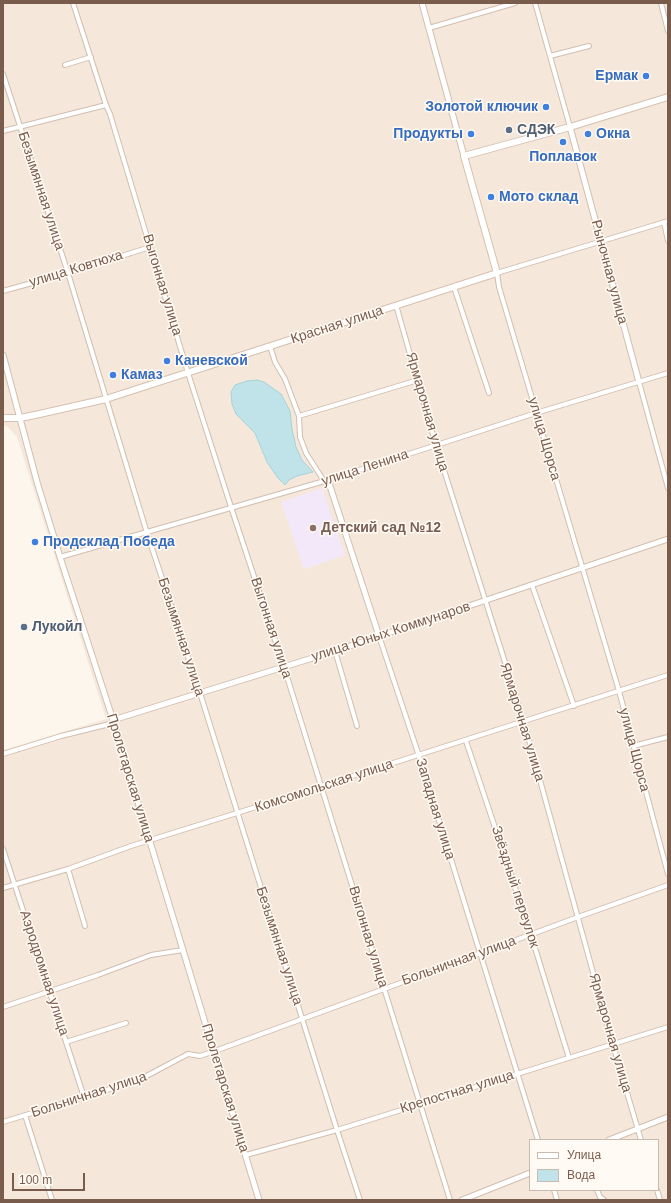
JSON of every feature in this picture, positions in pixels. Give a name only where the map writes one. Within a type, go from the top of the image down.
[{"type":"main road","points":[[464,156],[570,127],[668,97]]},
{"type":"main road","name":"улица Щорса","points":[[464,156],[497,273]]},
{"type":"main road","name":"Красная улица","points":[[3,418],[20,418],[106,398],[497,273]]},
{"type":"street","name":"Выгонная улица","points":[[73,3],[112,121],[188,373],[284,667],[450,1200]]},
{"type":"street","name":"улица Щорса","points":[[422,3],[464,156]]},
{"type":"street","points":[[430,28],[515,3]]},
{"type":"street","name":"Рыночная улица","points":[[535,3],[668,488]]},
{"type":"street","points":[[661,3],[668,31]]},
{"type":"street","points":[[550,56],[589,46]]},
{"type":"street","points":[[65,65],[91,57]]},
{"type":"street","name":"Безымянная улица","points":[[3,74],[68,273],[147,533],[200,693],[360,1200]]},
{"type":"street","points":[[3,131],[106,105]]},
{"type":"street","points":[[666,221],[668,241]]},
{"type":"street","name":"Красная улица","points":[[497,273],[666,221]]},
{"type":"street","name":"улица Ковтюха","points":[[3,291],[68,273],[150,247]]},
{"type":"street","name":"улица Щорса","points":[[497,273],[499,287],[618,691],[668,874]]},
{"type":"street","points":[[454,287],[489,393]]},
{"type":"street","name":"Ярмарочная улица","points":[[396,305],[436,445],[524,722],[613,1045],[641,1139]]},
{"type":"street","points":[[270,346],[275,362],[285,379],[299,416],[300,437],[306,452],[326,481]]},
{"type":"street","name":"Пролетарская улица","points":[[3,355],[37,482],[150,841],[259,1200]]},
{"type":"street","name":"улица Ленина","points":[[60,557],[326,481],[536,413],[668,373]]},
{"type":"street","points":[[299,416],[418,380]]},
{"type":"street","name":"Западная улица","points":[[326,481],[419,756],[538,1139]]},
{"type":"street","name":"улица Юных Коммунаров","points":[[3,754],[113,722],[334,651],[668,539]]},
{"type":"street","points":[[532,585],[574,706]]},
{"type":"street","points":[[334,651],[357,726]]},
{"type":"street","name":"Комсомольская улица","points":[[3,888],[68,869],[131,846],[419,756],[668,675]]},
{"type":"street","points":[[633,746],[668,737]]},
{"type":"street","name":"Звёздный переулок","points":[[466,741],[531,935],[569,1058]]},
{"type":"street","name":"Аэродромная улица","points":[[3,849],[84,1097]]},
{"type":"street","points":[[68,869],[85,926]]},
{"type":"street","name":"Больничная улица","points":[[3,1122],[140,1080],[188,1054],[200,1056],[668,885]]},
{"type":"street","points":[[3,1006],[49,992],[151,955],[183,950]]},
{"type":"street","points":[[66,1042],[126,1023]]},
{"type":"street","name":"Крепостная улица","points":[[246,1155],[337,1130],[668,1027]]},
{"type":"street","points":[[25,1115],[52,1200]]},
{"type":"street","points":[[612,1139],[668,1118]]},
{"type":"street","points":[[462,1200],[529,1173]]},
{"type":"street","points":[[597,1191],[600,1197],[604,1200]]},
{"type":"shaded area","points":[[3,3],[668,3],[668,1200],[3,1200],[3,750],[106,719],[17,437],[8,427],[3,425]]},
{"type":"shaded area","name":"Детский сад №12","points":[[322,488],[345,555],[304,569],[281,502]]},
{"type":"water","points":[[257,380],[264,382],[281,394],[290,411],[296,447],[302,460],[313,472],[297,476],[289,480],[285,485],[267,462],[255,433],[236,414],[232,404],[231,392],[235,385],[247,381]]},
{"type":"place","name":"Ермак","points":[[646,76]]},
{"type":"place","name":"Золотой ключик","points":[[546,107]]},
{"type":"place","name":"СДЭК","points":[[509,130]]},
{"type":"place","name":"Продукты","points":[[471,134]]},
{"type":"place","name":"Окна","points":[[588,134]]},
{"type":"place","name":"Поплавок","points":[[563,142]]},
{"type":"place","name":"Мото склад","points":[[491,197]]},
{"type":"place","name":"Каневской","points":[[167,361]]},
{"type":"place","name":"Камаз","points":[[113,375]]},
{"type":"place","name":"Детский сад №12","points":[[313,528]]},
{"type":"place","name":"Продсклад Победа","points":[[35,542]]},
{"type":"place","name":"Лукойл","points":[[24,627]]}]
